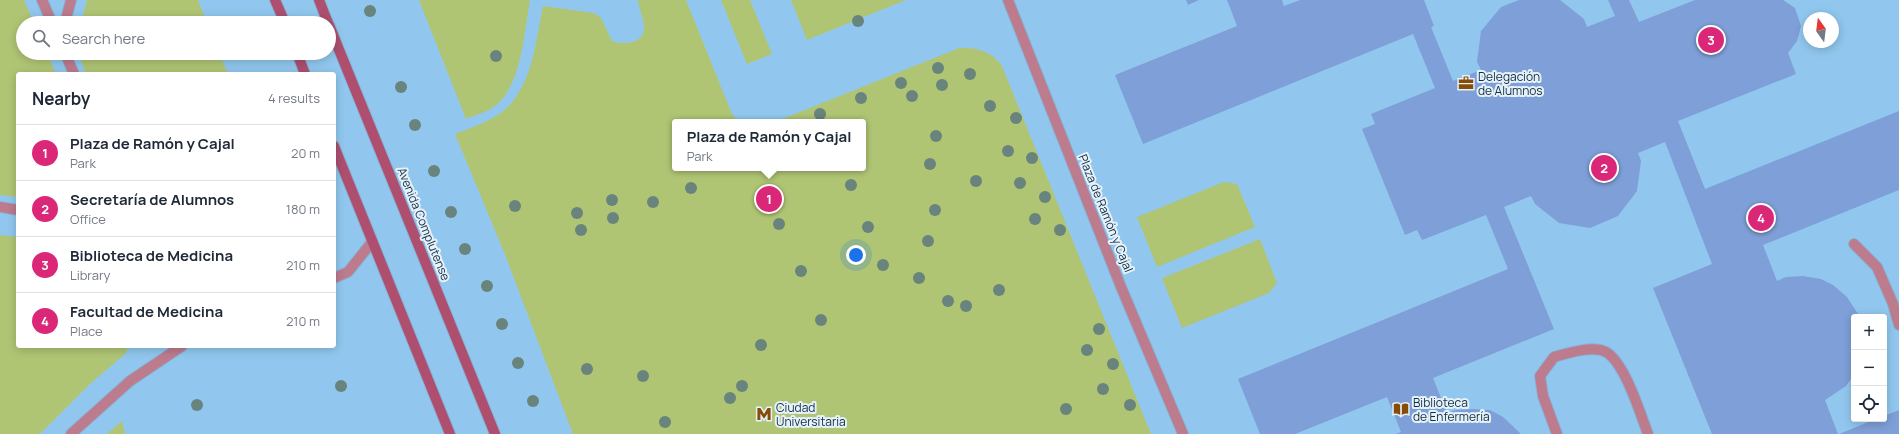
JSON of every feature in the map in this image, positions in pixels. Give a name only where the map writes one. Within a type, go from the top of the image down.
[{"type":"street","points":[[42,0],[49,16]]},
{"type":"street","points":[[67,16],[71,0]]},
{"type":"street","points":[[275,0],[281,16]]},
{"type":"street","name":"Avenida Complutense","points":[[319,0],[326,16]]},
{"type":"street","name":"Plaza de Ramón y Cajal","points":[[1008,0],[1121,287],[1183,434]]},
{"type":"street","name":"Avenida Complutense","points":[[336,41],[494,434]]},
{"type":"street","points":[[68,60],[73,72]]},
{"type":"street","points":[[300,60],[304,72]]},
{"type":"street","points":[[336,151],[450,434]]},
{"type":"street","points":[[0,207],[16,210]]},
{"type":"street","points":[[336,277],[348,272],[372,242]]},
{"type":"street","points":[[1854,244],[1877,267],[1896,303],[1899,325]]},
{"type":"street","points":[[71,434],[130,381],[179,348]]},
{"type":"street","points":[[1557,434],[1543,396],[1540,376],[1554,357],[1586,349],[1606,352],[1622,368],[1648,434]]},
{"type":"shaded area","name":"Ciudad Universitaria","points":[[0,0],[1899,0],[1899,434],[0,434]]},
{"type":"green space","points":[[0,0],[24,0],[31,16],[16,16],[16,60],[50,60],[55,72],[16,72],[16,197],[0,195]]},
{"type":"green space","points":[[87,0],[198,0],[204,16],[83,16]]},
{"type":"green space","points":[[419,0],[530,0],[516,74],[510,88],[502,99],[492,108],[466,119]]},
{"type":"green space","points":[[638,0],[686,0],[732,114],[736,119],[672,119],[672,171],[866,171],[866,119],[782,119],[959,48],[971,48],[983,51],[998,61],[1002,66],[1151,434],[573,434],[504,252],[455,134],[494,117],[507,108],[517,96],[530,68],[543,6],[594,13],[601,18],[612,41],[622,43],[632,42],[641,37],[644,25]]},
{"type":"green space","points":[[721,0],[750,0],[772,54],[747,64]]},
{"type":"green space","points":[[791,0],[906,0],[807,40]]},
{"type":"green space","points":[[81,60],[222,60],[227,72],[85,72]]},
{"type":"green space","points":[[1224,182],[1237,184],[1255,227],[1157,267],[1137,217]]},
{"type":"green space","points":[[0,235],[16,237],[16,348],[128,348],[125,354],[91,383],[40,434],[0,434]]},
{"type":"green space","points":[[1260,239],[1277,283],[1269,293],[1182,328],[1162,278]]},
{"type":"green space","points":[[122,421],[125,434],[107,434]]},
{"type":"building","points":[[1186,0],[1199,0],[1188,5]]},
{"type":"building","points":[[1227,0],[1282,0],[1284,6],[1300,0],[1424,0],[1434,26],[1431,27],[1453,81],[1481,70],[1477,62],[1481,31],[1501,7],[1519,0],[1560,0],[1584,19],[1587,27],[1615,16],[1608,0],[1629,0],[1639,22],[1695,0],[1783,0],[1795,8],[1801,26],[1797,41],[1788,53],[1796,74],[1678,121],[1705,189],[1899,111],[1899,190],[1763,245],[1777,281],[1786,277],[1803,276],[1821,279],[1833,285],[1847,297],[1858,314],[1851,314],[1851,379],[1846,386],[1825,400],[1838,434],[1712,434],[1653,288],[1712,264],[1665,142],[1638,153],[1641,161],[1637,191],[1618,216],[1590,228],[1559,223],[1535,204],[1531,196],[1504,207],[1554,329],[1433,378],[1447,413],[1456,410],[1490,410],[1503,417],[1521,434],[1396,434],[1401,432],[1387,397],[1295,434],[1260,434],[1238,379],[1508,269],[1486,215],[1422,240],[1417,230],[1405,235],[1362,129],[1375,124],[1371,114],[1435,88],[1413,34],[1143,144],[1115,75],[1237,26]]},
{"type":"building","points":[[1899,410],[1899,434],[1839,434],[1869,422],[1887,422],[1887,415]]},
{"type":"place","name":"Biblioteca de Medicina","points":[[1711,40]]},
{"type":"place","name":"Delegación de Alumnos","points":[[1466,83]]},
{"type":"place","name":"Secretaría de Alumnos","points":[[1604,168]]},
{"type":"place","name":"Plaza de Ramón y Cajal","points":[[769,199]]},
{"type":"place","name":"Facultad de Medicina","points":[[1761,218]]},
{"type":"place","name":"Biblioteca de Enfermería","points":[[1401,409]]},
{"type":"place","name":"Ciudad Universitaria","points":[[764,414]]}]
